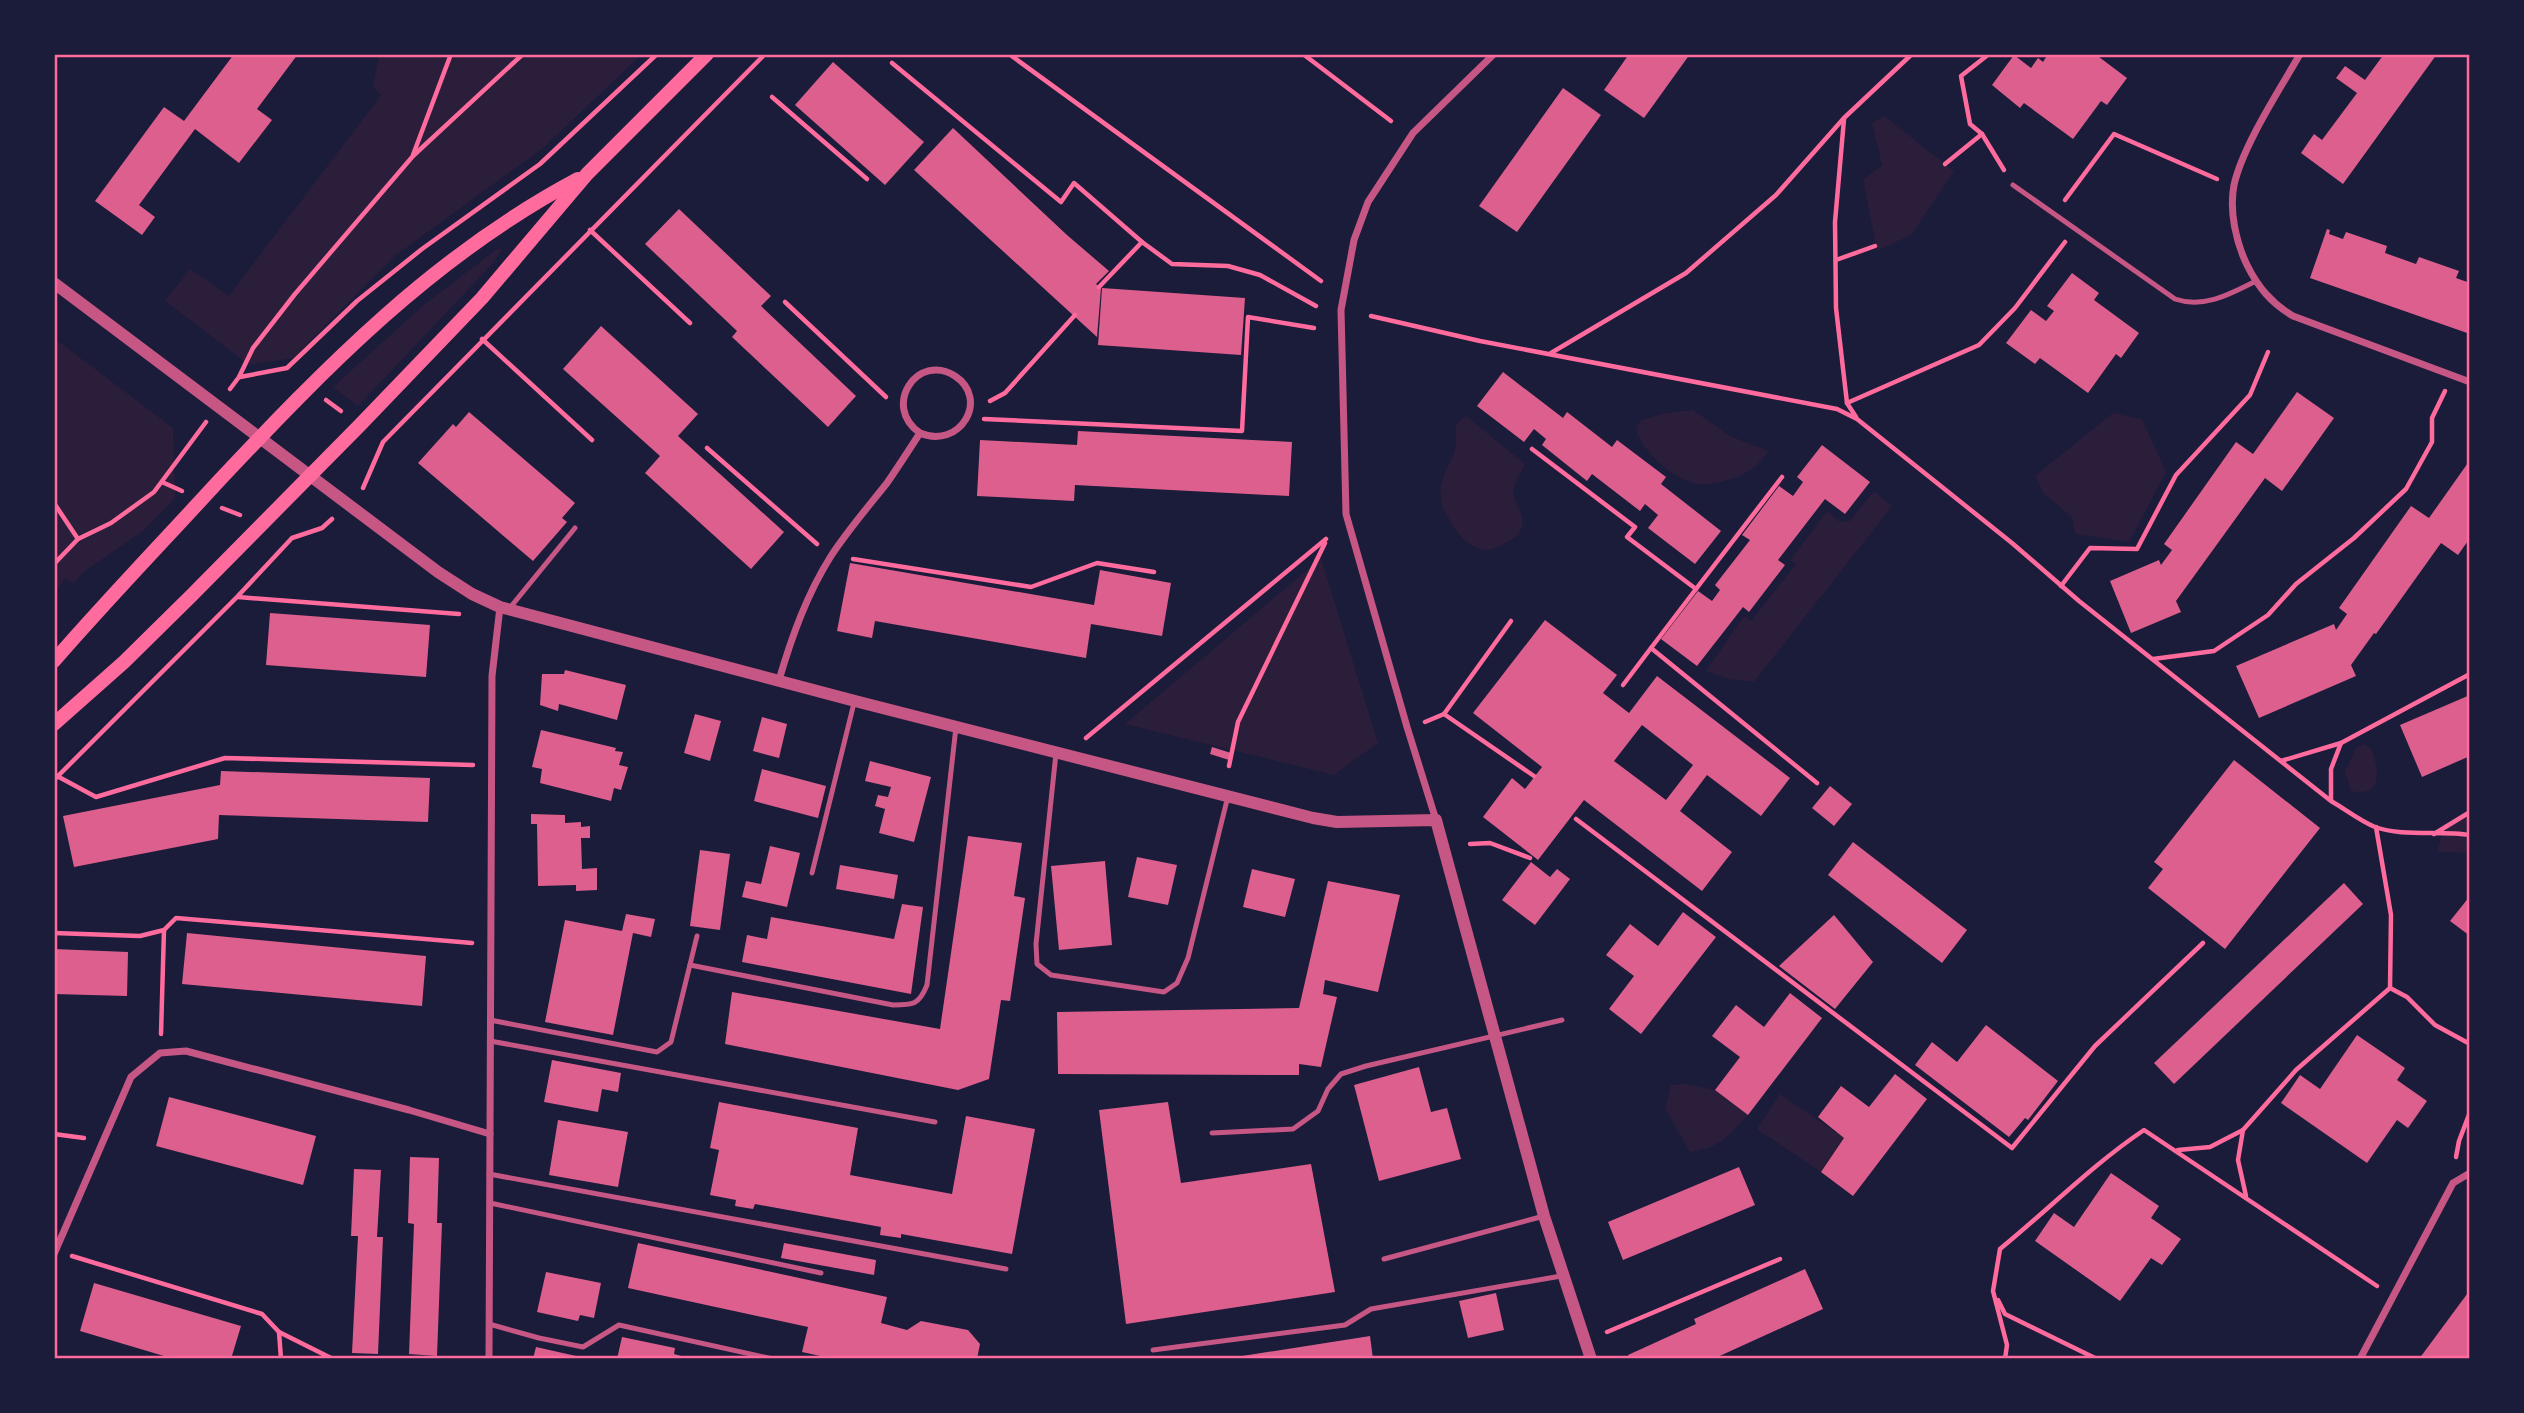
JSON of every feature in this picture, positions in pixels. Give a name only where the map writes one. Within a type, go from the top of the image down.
[{"type":"main road","points":[[54,724],[134,652],[360,425],[482,298],[587,174],[707,54]]},
{"type":"main road","points":[[54,661],[111,595],[347,348],[432,275],[529,205],[587,174]]},
{"type":"street","points":[[1494,54],[1413,133],[1368,202],[1354,240],[1341,310],[1346,514],[1436,820],[1544,1216],[1591,1359]]},
{"type":"street","points":[[2300,54],[2262,123],[2241,165],[2235,184],[2233,197],[2236,233],[2241,251],[2256,281],[2273,303],[2293,316],[2470,382]]},
{"type":"street","points":[[54,283],[438,572],[472,594],[505,608],[956,727],[1337,822],[1436,820]]},
{"type":"street","points":[[938,371],[948,373],[963,383],[969,397],[969,413],[956,432],[936,438],[913,429],[904,415],[904,398],[913,380],[922,374],[938,371]]},
{"type":"street","points":[[779,680],[799,618],[831,556],[888,481],[920,433]]},
{"type":"street","points":[[489,1359],[492,676],[505,608]]},
{"type":"street","points":[[55,1253],[131,1077],[160,1053],[186,1051],[490,1134]]},
{"type":"street","points":[[2360,1359],[2453,1183],[2470,1173]]},
{"type":"lane","points":[[2013,185],[2175,299],[2204,303],[2256,281]]},
{"type":"lane","points":[[505,608],[575,528]]},
{"type":"lane","points":[[812,873],[855,701]]},
{"type":"lane","points":[[690,965],[893,1006],[911,1005],[922,998],[927,985],[956,727]]},
{"type":"lane","points":[[1056,752],[1036,944],[1037,964],[1051,975],[1164,992],[1177,983],[1188,958],[1228,796]]},
{"type":"lane","points":[[490,1020],[657,1052],[671,1042],[697,936]]},
{"type":"lane","points":[[1212,1133],[1293,1129],[1318,1111],[1328,1089],[1341,1074],[1562,1020]]},
{"type":"lane","points":[[490,1041],[936,1122]]},
{"type":"lane","points":[[489,1174],[1006,1269]]},
{"type":"lane","points":[[490,1203],[821,1273]]},
{"type":"lane","points":[[1384,1259],[1544,1216]]},
{"type":"lane","points":[[1153,1350],[1345,1325],[1371,1309],[1564,1275]]},
{"type":"lane","points":[[489,1324],[583,1347],[619,1325],[773,1359]]},
{"type":"path","points":[[413,156],[451,54]]},
{"type":"path","points":[[54,564],[78,539],[111,523],[154,492],[239,377],[253,348],[295,294],[413,156],[523,54]]},
{"type":"path","points":[[239,377],[287,368],[357,301],[422,249],[540,164],[657,54]]},
{"type":"path","points":[[491,766],[225,758],[96,797],[56,778],[237,597],[292,538],[322,528],[347,505],[366,485],[383,442],[765,54]]},
{"type":"path","points":[[1009,54],[1321,281]]},
{"type":"path","points":[[1303,54],[1391,121]]},
{"type":"path","points":[[1550,353],[1686,273],[1776,195],[1844,118],[1912,54]]},
{"type":"path","points":[[1989,54],[1961,76],[1970,124],[1982,134],[2013,185]]},
{"type":"path","points":[[892,63],[1061,202],[1074,183],[1142,243],[1172,264],[1228,266],[1261,275],[1316,306]]},
{"type":"path","points":[[772,97],[867,179]]},
{"type":"path","points":[[1844,118],[1835,222],[1836,308],[1847,403],[1857,419]]},
{"type":"path","points":[[1945,164],[1982,134]]},
{"type":"path","points":[[2054,214],[2114,134],[2235,184]]},
{"type":"path","points":[[1847,403],[1979,345],[2015,307],[2075,229]]},
{"type":"path","points":[[590,230],[690,323]]},
{"type":"path","points":[[1099,287],[1142,243]]},
{"type":"path","points":[[1836,260],[1875,246]]},
{"type":"path","points":[[785,302],[904,415]]},
{"type":"path","points":[[969,413],[1005,393],[1075,316]]},
{"type":"path","points":[[1371,316],[1837,409],[1857,419],[2061,586],[2332,801],[2376,827],[2433,834],[2470,835]]},
{"type":"path","points":[[969,413],[987,420],[1242,431],[1248,317],[1314,328]]},
{"type":"path","points":[[482,339],[592,440]]},
{"type":"path","points":[[2061,586],[2090,548],[2137,549],[2176,475],[2250,395],[2268,352]]},
{"type":"path","points":[[287,368],[308,387],[383,442]]},
{"type":"path","points":[[2152,659],[2214,651],[2269,615],[2296,584],[2354,538],[2406,489],[2432,442],[2432,418],[2453,376]]},
{"type":"path","points":[[707,448],[831,556],[1031,587],[1097,563],[1154,572]]},
{"type":"path","points":[[1532,449],[1635,527],[1627,537],[1696,589]]},
{"type":"path","points":[[1623,685],[1782,477]]},
{"type":"path","points":[[54,503],[78,539]]},
{"type":"path","points":[[1086,739],[1326,539],[1238,722],[1229,766]]},
{"type":"path","points":[[237,597],[460,614]]},
{"type":"path","points":[[1437,719],[1444,714],[1511,621]]},
{"type":"path","points":[[1651,648],[1817,783]]},
{"type":"path","points":[[2280,761],[2341,743],[2470,674]]},
{"type":"path","points":[[1444,714],[1534,776]]},
{"type":"path","points":[[2332,801],[2331,769],[2341,743]]},
{"type":"path","points":[[2433,834],[2470,812]]},
{"type":"path","points":[[1576,819],[2012,1148],[2095,1046],[2203,943]]},
{"type":"path","points":[[2176,1150],[2210,1147],[2243,1130],[2296,1070],[2390,988],[2391,915],[2376,827]]},
{"type":"path","points":[[1471,844],[1490,843],[1530,858]]},
{"type":"path","points":[[54,933],[140,936],[164,930],[176,918],[490,945]]},
{"type":"path","points":[[160,1053],[164,930]]},
{"type":"path","points":[[2390,988],[2407,997],[2435,1025],[2470,1044]]},
{"type":"path","points":[[2453,1183],[2459,1141],[2470,1112]]},
{"type":"path","points":[[2006,1359],[2007,1345],[1993,1291],[2000,1249],[2113,1151],[2144,1130],[2393,1297]]},
{"type":"path","points":[[2243,1130],[2238,1160],[2246,1197]]},
{"type":"path","points":[[54,1134],[102,1141]]},
{"type":"path","points":[[55,1253],[262,1314],[279,1332],[333,1359]]},
{"type":"path","points":[[1607,1332],[1780,1259]]},
{"type":"path","points":[[1993,1291],[2005,1314],[2097,1359]]},
{"type":"path","points":[[279,1332],[281,1359]]},
{"type":"shaded area","points":[[379,54],[642,54],[543,148],[396,255],[293,358],[249,365],[165,301],[190,269],[229,296],[381,95],[373,87]]},
{"type":"shaded area","points":[[1884,116],[1954,171],[1911,235],[1877,251],[1863,180],[1882,165],[1872,123]]},
{"type":"shaded area","points":[[497,249],[502,249],[494,262],[358,406],[333,387],[425,304]]},
{"type":"shaded area","points":[[54,338],[173,428],[175,498],[143,531],[83,572],[74,583],[65,578],[54,595]]},
{"type":"shaded area","points":[[1693,410],[1730,436],[1768,451],[1751,469],[1730,479],[1702,484],[1679,477],[1651,455],[1636,428],[1641,420],[1666,413]]},
{"type":"shaded area","points":[[2113,413],[2142,419],[2166,472],[2129,542],[2075,534],[2072,517],[2043,493],[2035,476]]},
{"type":"shaded area","points":[[1466,416],[1525,464],[1514,489],[1523,522],[1521,528],[1514,538],[1492,549],[1476,548],[1463,539],[1441,503],[1443,479],[1455,449],[1456,427]]},
{"type":"shaded area","points":[[1874,491],[1892,506],[1754,682],[1730,679],[1706,671],[1744,616],[1751,621],[1796,564],[1790,560],[1827,511],[1840,522],[1850,521]]},
{"type":"shaded area","points":[[1321,558],[1378,743],[1334,775],[1125,724]]},
{"type":"shaded area","points":[[2363,744],[2371,748],[2376,765],[2376,780],[2369,790],[2351,791],[2345,772],[2356,748]]},
{"type":"shaded area","points":[[2470,815],[2470,853],[2437,852],[2443,831]]},
{"type":"shaded area","points":[[1684,1084],[1715,1090],[1748,1115],[1716,1144],[1690,1152],[1665,1108],[1671,1085]]},
{"type":"shaded area","points":[[1780,1094],[1844,1138],[1821,1172],[1757,1129]]},
{"type":"building","points":[[234,54],[298,54],[257,109],[272,120],[239,163],[195,129],[139,205],[155,217],[142,235],[95,201],[164,107],[184,121]]},
{"type":"building","points":[[1629,54],[1690,54],[1644,118],[1604,90]]},
{"type":"building","points":[[2048,54],[2095,54],[2127,78],[2107,105],[2101,101],[2073,139],[2024,103],[2020,108],[1992,85],[2014,55],[2031,68],[2038,58],[2043,62]]},
{"type":"building","points":[[2384,54],[2437,54],[2343,184],[2301,153],[2314,134],[2322,140],[2357,93],[2336,78],[2345,66],[2365,80]]},
{"type":"building","points":[[833,62],[924,142],[885,185],[795,105]]},
{"type":"building","points":[[1563,88],[1601,115],[1517,232],[1479,206]]},
{"type":"building","points":[[953,128],[1109,271],[1096,284],[1101,288],[1097,337],[914,170]]},
{"type":"building","points":[[679,209],[771,296],[761,306],[856,396],[828,427],[732,337],[737,331],[645,244]]},
{"type":"building","points":[[2327,229],[2330,230],[2329,234],[2343,239],[2346,232],[2387,246],[2385,253],[2416,264],[2419,257],[2459,271],[2456,278],[2470,283],[2470,334],[2310,278]]},
{"type":"building","points":[[2072,273],[2099,293],[2094,300],[2139,333],[2121,358],[2116,354],[2088,393],[2040,358],[2035,364],[2006,343],[2031,310],[2046,321],[2054,311],[2047,306]]},
{"type":"building","points":[[1102,288],[1245,298],[1241,355],[1098,345]]},
{"type":"building","points":[[601,326],[698,414],[678,436],[784,532],[751,569],[645,473],[660,456],[563,369]]},
{"type":"building","points":[[1503,372],[1563,418],[1567,412],[1612,447],[1617,440],[1666,477],[1661,484],[1721,531],[1695,564],[1648,528],[1658,515],[1645,504],[1640,511],[1592,474],[1587,481],[1542,445],[1546,439],[1534,429],[1524,442],[1477,406]]},
{"type":"building","points":[[2297,392],[2334,418],[2282,491],[2265,478],[2176,601],[2181,612],[2131,633],[2110,581],[2159,560],[2161,565],[2172,550],[2164,544],[2236,442],[2253,454]]},
{"type":"building","points":[[469,412],[575,503],[562,518],[567,522],[533,561],[418,463],[453,424],[456,427]]},
{"type":"building","points":[[1078,431],[1292,442],[1289,496],[1075,485],[1074,501],[977,496],[980,440],[1077,445]]},
{"type":"building","points":[[1822,445],[1870,482],[1845,514],[1825,499],[1778,560],[1785,565],[1749,612],[1743,607],[1697,666],[1661,639],[1698,591],[1712,601],[1720,590],[1715,585],[1750,540],[1742,535],[1779,486],[1793,496],[1803,482],[1797,477]]},
{"type":"building","points":[[2470,460],[2470,538],[2458,555],[2441,543],[2351,665],[2356,676],[2259,718],[2236,666],[2334,624],[2336,630],[2347,614],[2339,608],[2411,506],[2429,518]]},
{"type":"building","points":[[850,563],[1094,605],[1100,570],[1171,583],[1162,636],[1091,624],[1086,658],[875,621],[872,638],[837,631]]},
{"type":"building","points":[[270,613],[430,625],[426,677],[266,665]]},
{"type":"building","points":[[1545,620],[1617,675],[1603,693],[1629,713],[1657,676],[1790,778],[1761,816],[1707,775],[1680,811],[1732,852],[1702,891],[1584,800],[1538,860],[1483,817],[1512,778],[1525,789],[1542,767],[1473,713]],"holes":[[[1642,725],[1693,765],[1666,800],[1614,761]]]},
{"type":"building","points":[[565,670],[626,685],[617,720],[559,704],[558,711],[540,705],[542,674],[564,674]]},
{"type":"building","points":[[2470,695],[2470,756],[2422,777],[2400,725]]},
{"type":"building","points":[[695,714],[721,721],[710,761],[684,753]]},
{"type":"building","points":[[762,717],[787,724],[779,758],[753,751]]},
{"type":"building","points":[[541,730],[623,752],[619,765],[628,767],[621,790],[614,788],[611,801],[540,783],[542,769],[532,767]]},
{"type":"building","points":[[1212,747],[1231,753],[1229,760],[1210,754]]},
{"type":"building","points":[[2234,760],[2320,828],[2225,949],[2148,888],[2163,869],[2154,862]]},
{"type":"building","points":[[870,761],[931,777],[914,842],[879,833],[885,809],[875,806],[878,795],[888,797],[891,787],[865,781]]},
{"type":"building","points":[[762,769],[826,786],[818,818],[754,801]]},
{"type":"building","points":[[221,771],[430,778],[428,822],[219,815],[218,839],[74,867],[63,816],[220,785]]},
{"type":"building","points":[[1830,786],[1852,804],[1834,826],[1812,808]]},
{"type":"building","points":[[531,814],[565,815],[565,823],[581,822],[581,827],[590,826],[590,838],[581,838],[582,869],[597,868],[597,890],[576,891],[576,885],[538,886],[537,824],[531,824]]},
{"type":"building","points":[[968,836],[1022,843],[1014,896],[1025,898],[1010,1001],[1001,1000],[989,1079],[958,1090],[725,1044],[732,992],[940,1029]]},
{"type":"building","points":[[1853,842],[1967,930],[1942,963],[1828,875]]},
{"type":"building","points":[[770,846],[800,853],[787,907],[742,897],[746,881],[761,884]]},
{"type":"building","points":[[700,850],[730,854],[720,930],[690,926]]},
{"type":"building","points":[[1137,857],[1177,865],[1168,905],[1128,897]]},
{"type":"building","points":[[1105,861],[1112,945],[1059,950],[1051,866]]},
{"type":"building","points":[[1531,862],[1550,877],[1557,869],[1570,879],[1535,925],[1502,900]]},
{"type":"building","points":[[840,865],[898,875],[894,899],[836,889]]},
{"type":"building","points":[[1252,869],[1295,879],[1285,917],[1243,907]]},
{"type":"building","points":[[1328,881],[1400,895],[1378,992],[1325,980],[1323,994],[1337,997],[1321,1067],[1299,1064],[1299,1075],[1058,1074],[1057,1012],[1299,1008]]},
{"type":"building","points":[[2344,883],[2363,904],[2174,1084],[2154,1063]]},
{"type":"building","points":[[2470,896],[2470,936],[2450,921]]},
{"type":"building","points":[[902,904],[923,907],[911,994],[742,962],[747,935],[767,939],[771,917],[894,939]]},
{"type":"building","points":[[1683,912],[1716,937],[1641,1034],[1609,1009],[1634,976],[1606,955],[1630,924],[1658,946]]},
{"type":"building","points":[[626,914],[655,919],[651,937],[633,933],[613,1035],[545,1022],[565,920],[622,931]]},
{"type":"building","points":[[1834,915],[1873,962],[1835,1009],[1779,966]]},
{"type":"building","points":[[187,933],[426,956],[422,1006],[182,984]]},
{"type":"building","points":[[54,949],[128,952],[127,996],[54,994]]},
{"type":"building","points":[[1790,993],[1822,1018],[1748,1115],[1715,1090],[1740,1057],[1712,1036],[1736,1005],[1764,1027]]},
{"type":"building","points":[[1986,1025],[2058,1081],[2028,1120],[2025,1118],[2009,1137],[1915,1065],[1932,1042],[1957,1062]]},
{"type":"building","points":[[2357,1035],[2405,1068],[2397,1080],[2427,1101],[2408,1128],[2397,1120],[2367,1163],[2281,1103],[2300,1075],[2320,1089]]},
{"type":"building","points":[[552,1060],[621,1073],[618,1092],[602,1089],[598,1112],[544,1102]]},
{"type":"building","points":[[1419,1067],[1431,1112],[1447,1108],[1461,1159],[1379,1181],[1354,1085]]},
{"type":"building","points":[[1895,1074],[1927,1099],[1853,1196],[1821,1172],[1844,1138],[1818,1117],[1841,1086],[1869,1107]]},
{"type":"building","points":[[169,1097],[316,1136],[303,1185],[156,1146]]},
{"type":"building","points":[[719,1102],[858,1128],[850,1175],[952,1194],[966,1116],[1035,1129],[1012,1254],[901,1234],[901,1238],[880,1235],[881,1227],[755,1204],[753,1209],[735,1206],[736,1200],[710,1195],[719,1150],[710,1148]]},
{"type":"building","points":[[1168,1102],[1181,1183],[1311,1164],[1335,1292],[1126,1324],[1099,1110]]},
{"type":"building","points":[[558,1120],[628,1132],[618,1187],[549,1175]]},
{"type":"building","points":[[410,1157],[439,1158],[437,1223],[442,1223],[437,1356],[409,1354],[414,1224],[408,1223]]},
{"type":"building","points":[[1739,1167],[1755,1205],[1623,1260],[1608,1222]]},
{"type":"building","points":[[354,1169],[381,1170],[377,1237],[383,1237],[378,1354],[352,1353],[358,1236],[351,1236]]},
{"type":"building","points":[[2111,1173],[2159,1206],[2151,1218],[2181,1239],[2162,1265],[2151,1258],[2120,1301],[2035,1241],[2054,1213],[2074,1227]]},
{"type":"building","points":[[638,1243],[887,1297],[881,1323],[907,1330],[921,1321],[968,1330],[980,1344],[977,1359],[834,1359],[802,1352],[808,1327],[628,1288]]},
{"type":"building","points":[[784,1243],[876,1260],[874,1275],[781,1258]]},
{"type":"building","points":[[1805,1269],[1823,1309],[1713,1359],[1630,1359],[1628,1355],[1696,1324],[1694,1319]]},
{"type":"building","points":[[546,1272],[601,1283],[594,1318],[580,1315],[578,1321],[537,1312]]},
{"type":"building","points":[[94,1283],[241,1326],[231,1359],[174,1359],[80,1331]]},
{"type":"building","points":[[2470,1290],[2470,1359],[2419,1359]]},
{"type":"building","points":[[1496,1293],[1504,1330],[1468,1338],[1459,1301]]},
{"type":"building","points":[[1370,1336],[1373,1359],[1236,1359],[1236,1357]]},
{"type":"building","points":[[622,1337],[675,1348],[674,1354],[692,1359],[617,1359]]},
{"type":"building","points":[[536,1347],[585,1358],[585,1359],[533,1359]]}]
